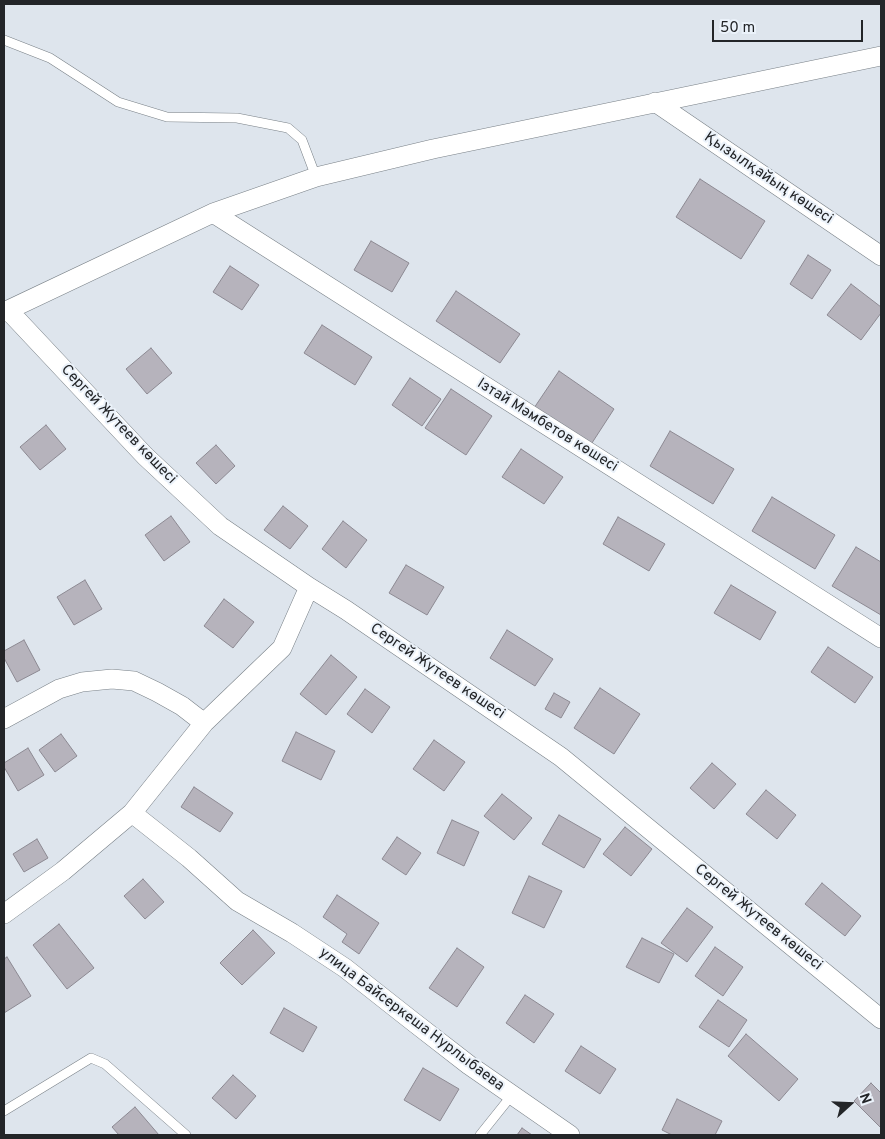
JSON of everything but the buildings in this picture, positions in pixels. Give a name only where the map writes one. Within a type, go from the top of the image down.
[{"type":"street","points":[[6,311],[213,213],[316,177],[433,149],[881,56]]},
{"type":"street","name":"Қызылқайың көшесі","points":[[655,102],[881,256]]},
{"type":"street","name":"Ізтай Мәмбетов көшесі","points":[[213,213],[881,638]]},
{"type":"street","name":"Сергей Жутеев көшесі","points":[[6,311],[144,456],[220,526],[561,757],[881,1019]]},
{"type":"street","points":[[4,914],[63,871],[132,813],[204,723],[282,648],[309,587]]},
{"type":"street","points":[[4,719],[59,689],[82,682],[112,679],[134,681],[157,692],[182,706],[204,723]]},
{"type":"street","name":"улица Байсеркеша Нурлыбаева","points":[[132,813],[189,858],[237,901],[292,933],[346,968],[468,1065],[570,1135]]},
{"type":"lane","points":[[4,40],[50,58],[118,102],[167,117],[237,118],[288,128],[302,140],[316,177]]},
{"type":"lane","points":[[4,1111],[91,1058],[105,1064],[186,1135]]},
{"type":"lane","points":[[480,1135],[512,1095]]}]
